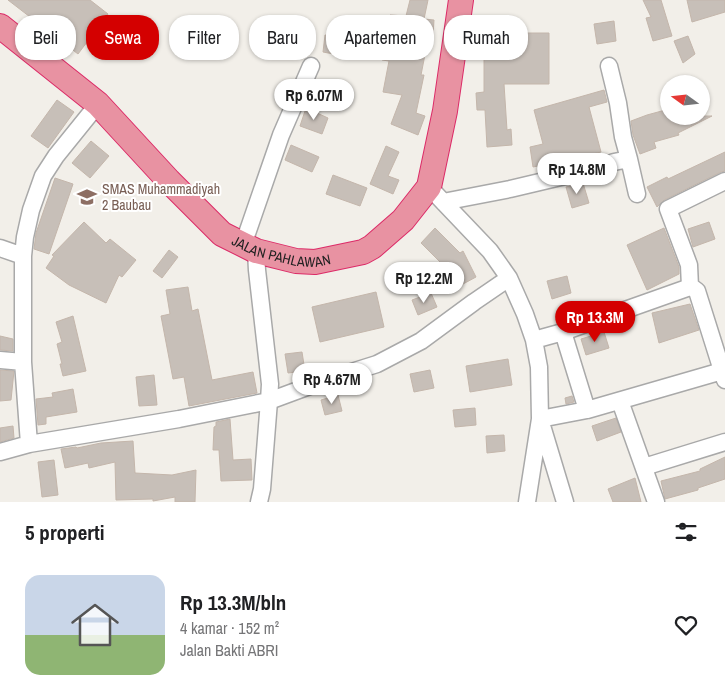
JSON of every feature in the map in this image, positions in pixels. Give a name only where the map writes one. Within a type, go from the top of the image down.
[{"type":"highway","name":"JALAN PAHLAWAN","points":[[0,26],[98,104],[169,181],[222,234],[250,248],[308,263],[363,252],[372,247],[436,195],[445,111],[461,0]]},
{"type":"street","points":[[259,502],[262,489],[270,384],[257,270],[250,248],[282,135],[311,66]]},
{"type":"street","points":[[609,66],[618,103],[623,137],[638,194]]},
{"type":"street","points":[[29,444],[23,362],[23,256],[25,236],[31,210],[43,176],[56,156],[98,104]]},
{"type":"street","points":[[436,195],[461,200],[599,168],[629,159]]},
{"type":"street","points":[[690,287],[689,265],[668,209],[725,181]]},
{"type":"street","points":[[436,195],[490,251],[508,278],[525,314],[534,340],[539,367],[540,420],[527,502]]},
{"type":"street","points":[[0,248],[23,256]]},
{"type":"street","points":[[0,452],[29,444],[179,419],[269,401],[377,364],[421,341],[508,278]]},
{"type":"street","points":[[534,340],[563,332],[690,287],[697,291],[724,376],[540,420]]},
{"type":"street","points":[[563,332],[587,410]]},
{"type":"street","points":[[0,360],[23,362]]},
{"type":"street","points":[[620,401],[656,502]]},
{"type":"street","points":[[540,420],[565,502]]},
{"type":"street","points":[[644,467],[725,442]]},
{"type":"building","points":[[8,0],[90,0],[108,14],[86,15],[86,43],[78,54],[76,52],[76,15],[27,15]]},
{"type":"building","points":[[410,0],[428,0],[425,15],[406,15]]},
{"type":"building","points":[[643,0],[661,0],[672,36],[653,41],[646,18],[651,17]]},
{"type":"building","points":[[687,0],[725,0],[725,12],[692,22]]},
{"type":"building","points":[[614,21],[616,41],[597,44],[594,24]]},
{"type":"building","points":[[528,33],[549,33],[549,84],[504,84],[507,130],[511,129],[512,145],[487,147],[485,110],[477,110],[476,93],[484,92],[484,60],[528,60]]},
{"type":"building","points":[[325,35],[326,35],[326,53],[323,52]]},
{"type":"building","points":[[688,36],[695,54],[683,63],[674,41]]},
{"type":"building","points":[[382,60],[424,60],[421,75],[424,75],[416,113],[425,116],[418,135],[391,124],[402,95],[383,92],[389,61]]},
{"type":"building","points":[[604,90],[607,102],[589,107],[601,152],[533,167],[530,147],[543,144],[534,110]]},
{"type":"building","points":[[57,100],[74,112],[48,148],[31,136]]},
{"type":"building","points":[[306,108],[328,118],[322,134],[300,126]]},
{"type":"building","points":[[660,111],[660,125],[694,125],[678,133],[679,135],[654,142],[656,148],[640,154],[633,135],[631,121]]},
{"type":"building","points":[[91,141],[109,156],[90,178],[72,163]]},
{"type":"building","points":[[291,145],[319,157],[312,172],[285,160]]},
{"type":"building","points":[[386,146],[399,152],[388,176],[399,180],[393,194],[370,184]]},
{"type":"building","points":[[725,152],[725,171],[664,200],[657,207],[647,187]]},
{"type":"building","points":[[333,175],[367,188],[360,206],[326,194]]},
{"type":"building","points":[[55,178],[73,184],[49,254],[34,249],[36,233]]},
{"type":"building","points":[[583,183],[589,203],[572,208],[566,187]]},
{"type":"building","points":[[84,222],[106,243],[110,239],[136,260],[122,277],[119,275],[106,303],[69,285],[46,268],[54,256],[52,255]]},
{"type":"building","points":[[709,222],[715,239],[693,247],[688,229]]},
{"type":"building","points":[[435,228],[460,253],[463,251],[476,277],[450,291],[436,266],[441,263],[421,243]]},
{"type":"building","points":[[664,228],[679,267],[679,274],[647,290],[627,245]]},
{"type":"building","points":[[169,250],[178,257],[162,278],[153,271]]},
{"type":"building","points":[[567,276],[571,293],[552,299],[547,281]]},
{"type":"building","points":[[188,287],[192,311],[198,309],[212,380],[253,372],[257,393],[189,406],[184,377],[173,379],[161,316],[170,314],[166,290]]},
{"type":"building","points":[[376,292],[384,327],[320,342],[312,307]]},
{"type":"building","points":[[431,293],[437,307],[418,315],[412,300]]},
{"type":"building","points":[[690,304],[699,330],[659,343],[652,313]]},
{"type":"building","points":[[73,316],[86,371],[63,376],[57,344],[62,342],[56,322]]},
{"type":"building","points":[[604,332],[609,348],[586,355],[581,339]]},
{"type":"building","points":[[0,336],[13,339],[13,351],[0,350]]},
{"type":"building","points":[[302,352],[305,371],[288,373],[285,354]]},
{"type":"building","points":[[508,359],[512,385],[470,392],[466,366]]},
{"type":"building","points":[[0,370],[14,371],[11,400],[0,401]]},
{"type":"building","points":[[430,370],[434,388],[414,392],[410,374]]},
{"type":"building","points":[[154,375],[157,405],[139,406],[136,377]]},
{"type":"building","points":[[73,389],[77,412],[46,417],[46,424],[38,425],[36,399],[53,397],[52,393]]},
{"type":"building","points":[[338,395],[342,411],[325,415],[321,400]]},
{"type":"building","points":[[572,396],[574,402],[566,404],[565,398]]},
{"type":"building","points":[[475,408],[476,425],[455,427],[453,410]]},
{"type":"building","points":[[616,418],[621,432],[597,441],[592,426]]},
{"type":"building","points":[[230,419],[233,460],[251,459],[252,480],[221,481],[219,450],[213,450],[214,427],[216,422]]},
{"type":"building","points":[[13,426],[14,438],[0,442],[0,428]]},
{"type":"building","points":[[504,435],[505,451],[487,453],[486,436]]},
{"type":"building","points":[[133,441],[135,473],[172,475],[196,470],[195,502],[175,502],[175,497],[153,501],[153,499],[116,500],[115,462],[89,468],[88,463],[65,468],[61,449],[101,443]]},
{"type":"building","points":[[725,457],[725,479],[698,488],[698,490],[665,499],[661,481],[700,471],[700,469]]},
{"type":"building","points":[[54,460],[58,495],[42,497],[38,462]]},
{"type":"building","points":[[635,478],[641,502],[613,502],[608,489]]},
{"type":"place","name":"SMAS Muhammadiyah 2 Baubau","points":[[87,197]]}]
